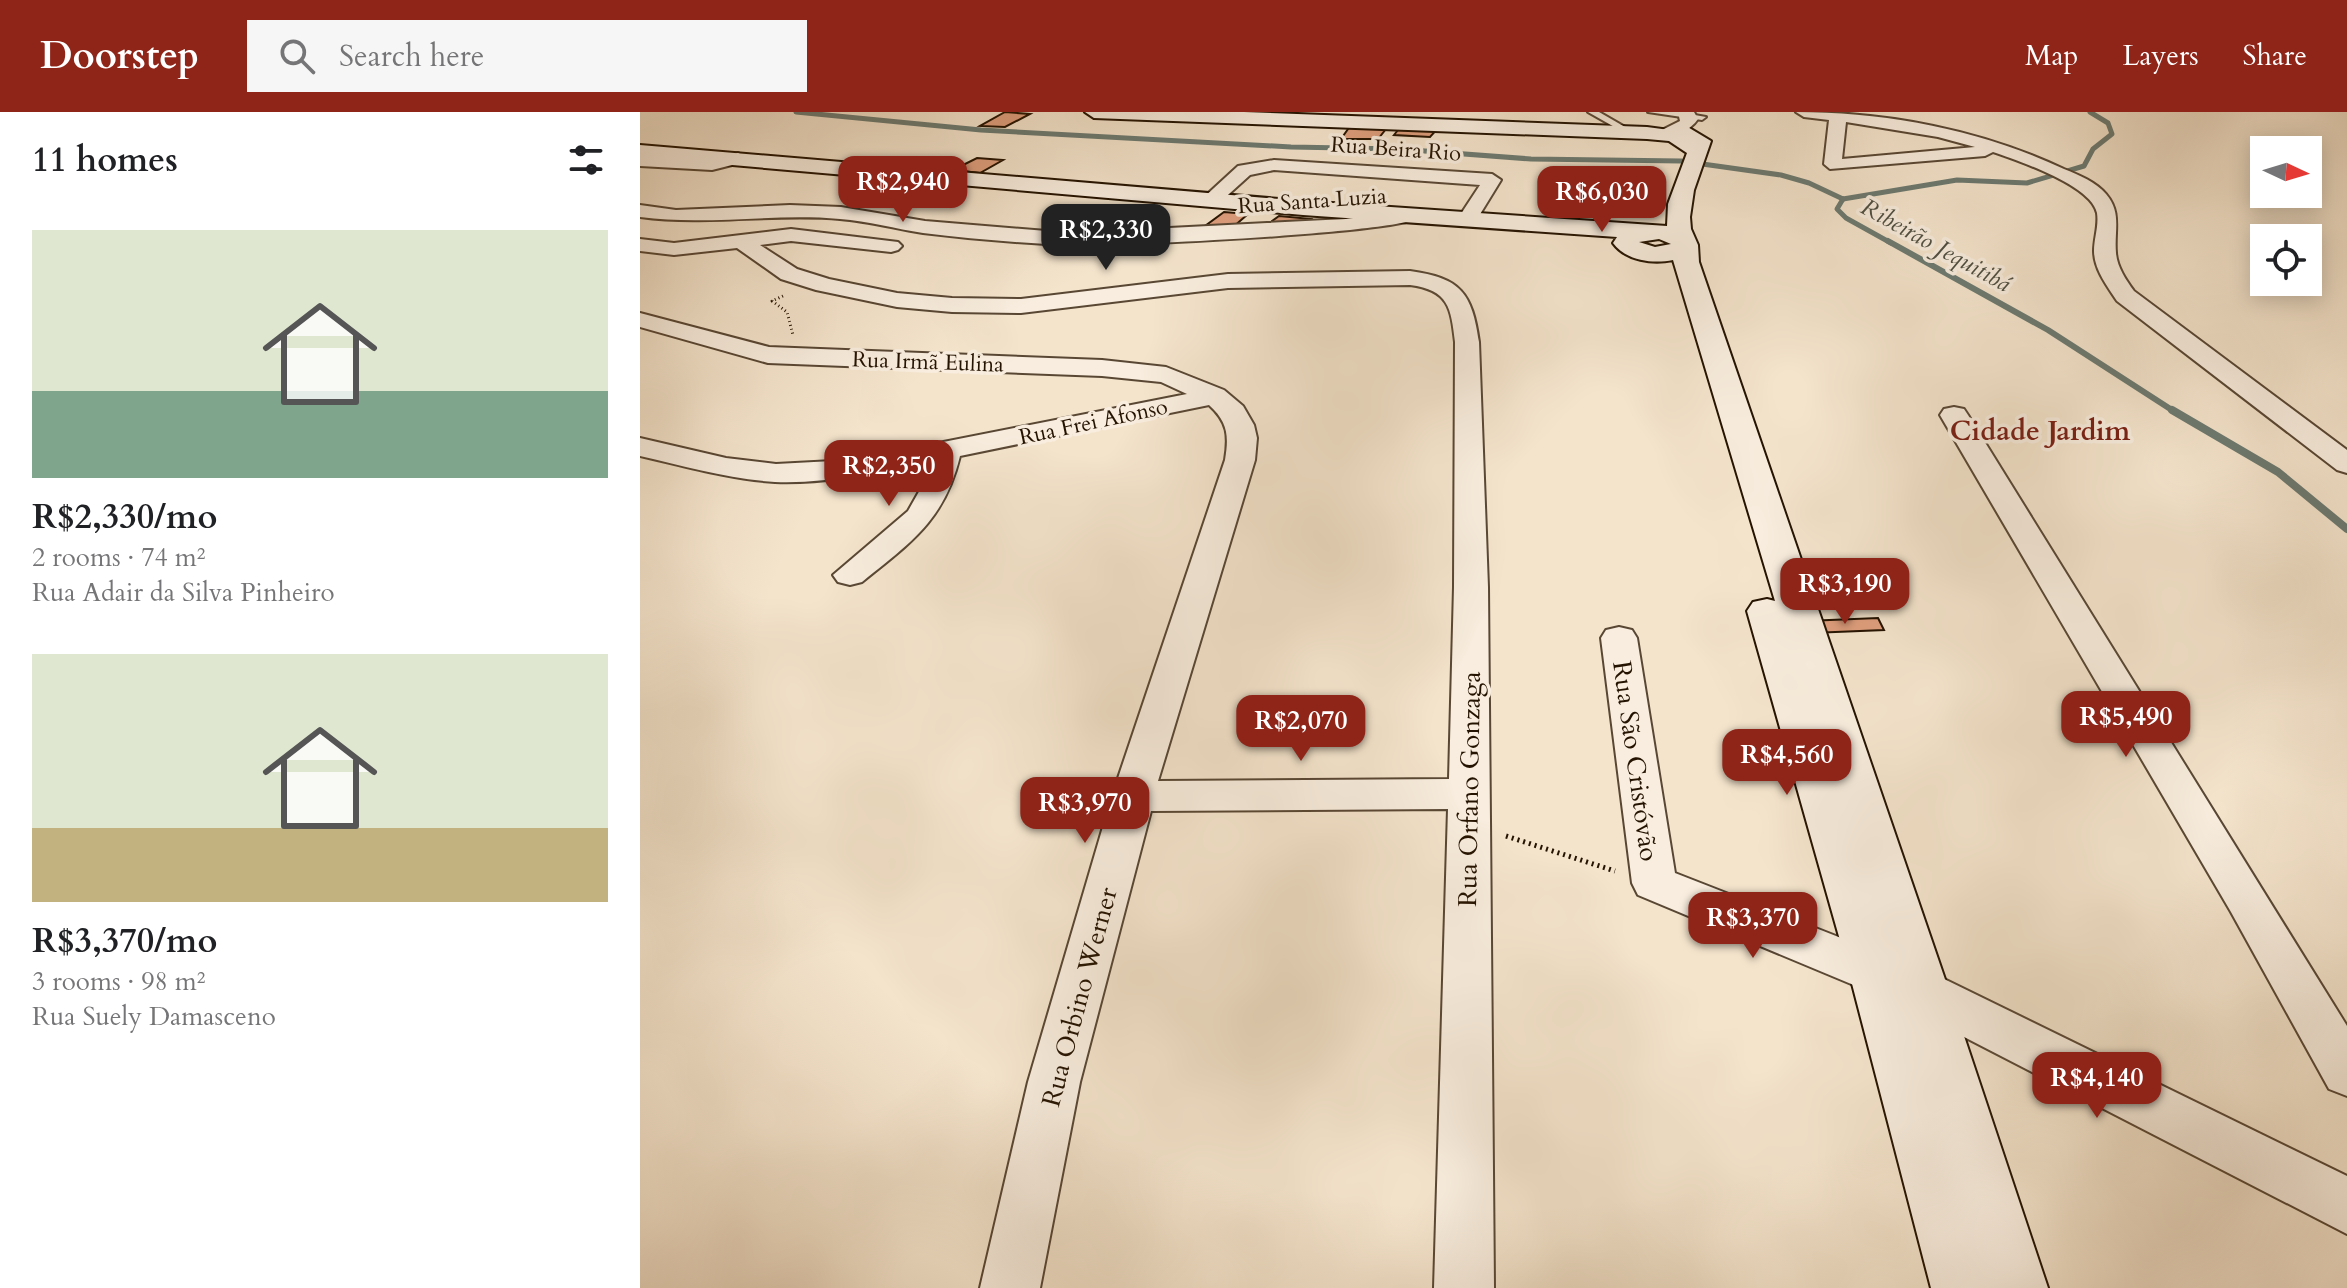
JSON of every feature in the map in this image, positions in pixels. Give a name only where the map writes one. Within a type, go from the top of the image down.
[{"type":"street","points":[[1094,112],[1621,127],[1685,118]]},
{"type":"street","points":[[1240,112],[1270,115]]},
{"type":"street","points":[[1804,112],[1941,131],[2007,149],[2083,185],[2099,196],[2106,208],[2109,229],[2105,254],[2112,276],[2125,296],[2347,464]]},
{"type":"street","points":[[1838,116],[1833,164],[1839,166],[2007,149]]},
{"type":"street","points":[[1556,126],[1685,118]]},
{"type":"street","points":[[1685,118],[1682,140],[1698,149]]},
{"type":"street","points":[[1659,237],[1690,177],[1698,149],[1685,118]]},
{"type":"street","points":[[640,151],[1659,237],[1686,262],[1899,982],[2013,1288]]},
{"type":"street","points":[[640,161],[706,166],[738,158]]},
{"type":"street","name":"Rua Beira Rio","points":[[1212,199],[1244,170],[1274,165],[1492,180],[1467,220]]},
{"type":"street","name":"Rua Santa Luzia","points":[[640,211],[676,216],[790,211],[841,213],[925,227],[1071,239],[1346,225],[1413,216]]},
{"type":"street","points":[[640,245],[674,249],[791,235],[918,248],[1071,239]]},
{"type":"street","points":[[742,242],[789,274],[812,281]]},
{"type":"street","name":"Rua Orfano Gonzaga","points":[[812,281],[897,300],[981,307],[1021,306],[1228,281],[1390,276],[1426,280],[1454,293],[1463,311],[1467,342],[1471,587],[1464,1288]]},
{"type":"street","name":"Rua Irmã Eulina","points":[[640,320],[772,355],[1102,368],[1166,375],[1215,396]]},
{"type":"street","name":"Rua Frei Afonso","points":[[640,447],[726,467],[776,473],[852,469],[1215,396]]},
{"type":"street","name":"Rua Orbino Werner","points":[[1010,1288],[1054,1082],[1133,796],[1240,460],[1243,438],[1240,425],[1233,412],[1215,396]]},
{"type":"street","points":[[1954,415],[2239,885],[2347,1073]]},
{"type":"street","points":[[850,575],[911,526],[924,510],[934,495],[947,451]]},
{"type":"street","name":"Rua São Cristóvão","points":[[1619,638],[1654,883]]},
{"type":"street","points":[[1133,796],[1469,810]]},
{"type":"street","points":[[1654,883],[1899,982],[2347,1206]]},
{"type":"street","points":[[1899,982],[1966,1288]]},
{"type":"lane","points":[[1592,112],[1621,127]]},
{"type":"lane","points":[[1652,112],[1685,118]]},
{"type":"path","points":[[772,355],[793,335],[787,312],[772,301],[812,281]]},
{"type":"path","points":[[1469,810],[1654,883]]},
{"type":"building","points":[[1005,112],[1030,114],[1005,127],[980,126]]},
{"type":"building","points":[[1353,122],[1390,124],[1378,139],[1341,139]]},
{"type":"building","points":[[1402,125],[1440,126],[1430,137],[1394,135]]},
{"type":"building","points":[[977,158],[1003,160],[980,173],[953,170]]},
{"type":"building","points":[[1224,212],[1248,214],[1232,228],[1205,226]]},
{"type":"building","points":[[1279,216],[1311,219],[1304,225],[1264,227]]},
{"type":"building","points":[[1878,618],[1884,630],[1811,633],[1806,621]]},
{"type":"waterway","name":"Ribeirão Jequitibá","points":[[796,112],[981,130],[1291,147],[1398,149],[1531,159],[1681,161],[1781,175],[1809,183],[1843,199]]},
{"type":"waterway","points":[[1843,199],[1957,180],[2027,183],[2084,166],[2093,149],[2112,134],[2108,123],[2090,112]]},
{"type":"waterway","name":"Ribeirão Jequitibá","points":[[1843,199],[1837,209],[1846,218],[1891,243]]},
{"type":"waterway","name":"Ribeirão Jequitibá","points":[[1888,241],[2048,330],[2175,412]]},
{"type":"waterway","name":"Ribeirão Jequitibá","points":[[2172,410],[2278,472],[2347,529]]},
{"type":"district","name":"Cidade Jardim","points":[[2040,430]]}]
